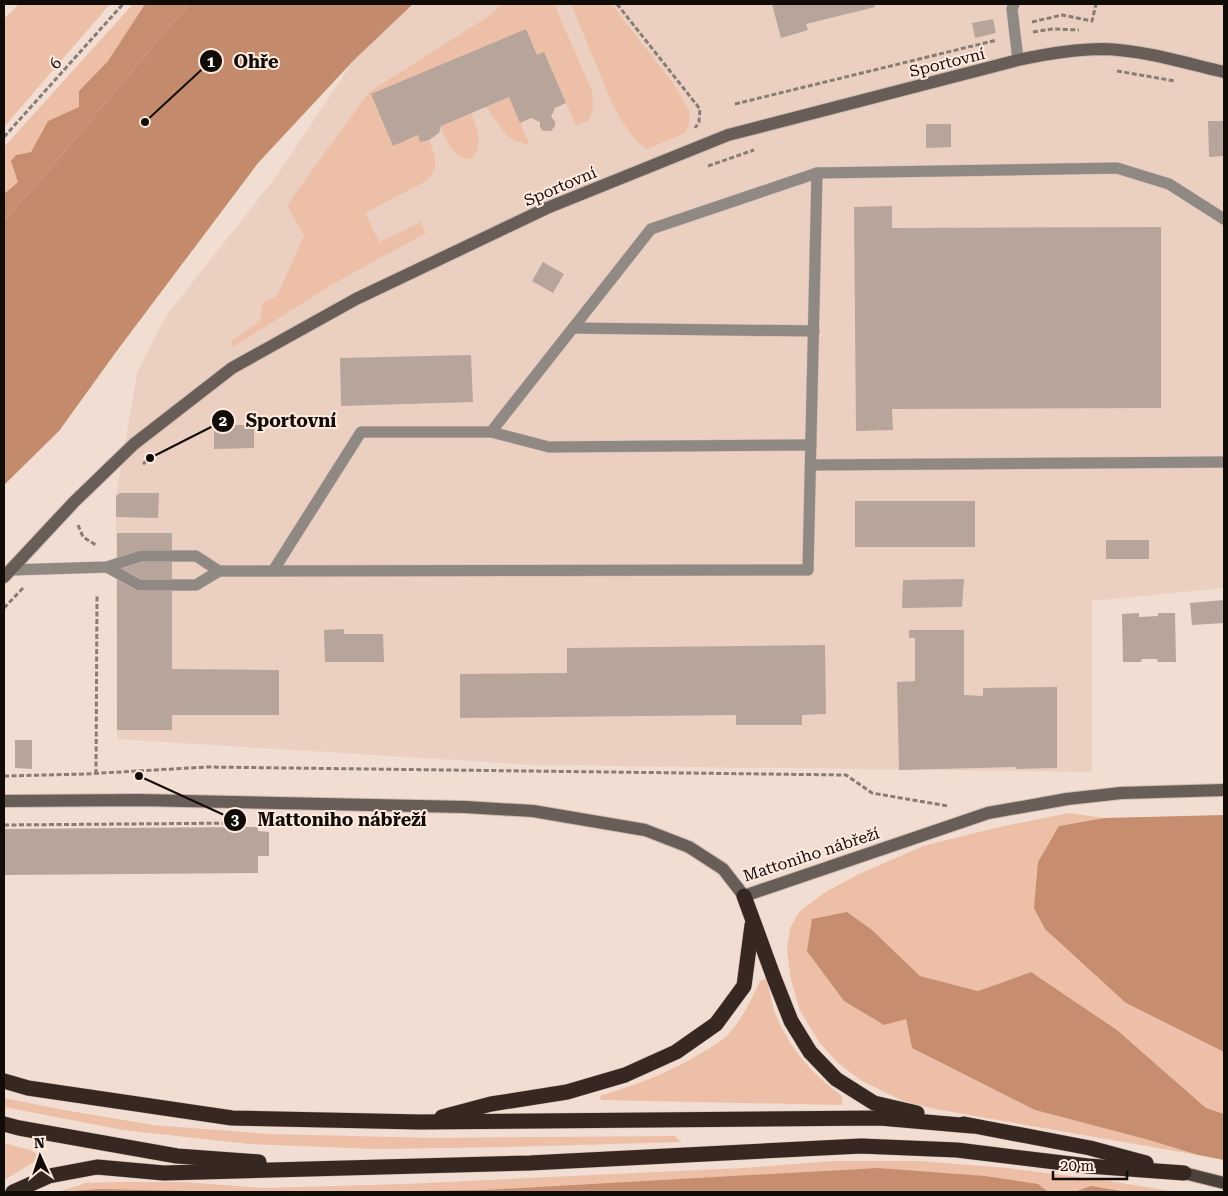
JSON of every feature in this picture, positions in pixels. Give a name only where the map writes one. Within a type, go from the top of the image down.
[{"type":"highway","points":[[744,896],[791,1020],[810,1052],[836,1079],[874,1103],[972,1126],[1090,1148],[1184,1174]]},
{"type":"highway","points":[[420,1122],[491,1104],[567,1092],[625,1075],[676,1052],[716,1024],[744,986],[753,921]]},
{"type":"highway","points":[[4,1081],[28,1088],[232,1118],[420,1122],[880,1118],[972,1126]]},
{"type":"highway","points":[[4,1124],[177,1156],[337,1167]]},
{"type":"highway","points":[[13,1192],[49,1176],[96,1167],[164,1173],[530,1163],[861,1146],[957,1150],[1088,1166],[1184,1174]]},
{"type":"main road","points":[[1184,1174],[1224,1183]]},
{"type":"street","name":"Sportovní","points":[[7,574],[74,502],[134,444],[232,368],[356,299],[547,208],[728,135],[1018,60],[1056,52],[1103,49],[1143,54],[1224,72]]},
{"type":"street","name":"Mattoniho nábřeží","points":[[4,800],[261,802],[465,807],[533,811],[645,830],[689,847],[723,869],[744,896],[988,813],[1067,799],[1121,793],[1224,790]]},
{"type":"lane","points":[[1014,4],[1012,8],[1018,60]]},
{"type":"lane","points":[[491,432],[651,229],[817,173],[1117,168],[1169,184],[1224,220]]},
{"type":"lane","points":[[107,568],[139,585],[196,585],[219,571],[808,570],[817,173]]},
{"type":"lane","points":[[573,328],[814,331]]},
{"type":"lane","points":[[273,571],[361,432],[491,432],[549,447],[811,445]]},
{"type":"lane","points":[[810,465],[1224,462]]},
{"type":"lane","points":[[7,574],[42,569],[107,568],[141,556],[196,556],[219,571]]},
{"type":"path","name":"6","points":[[4,137],[123,4]]},
{"type":"path","points":[[617,4],[700,109]]},
{"type":"path","points":[[1015,26],[1062,15],[1092,21],[1096,4]]},
{"type":"path","points":[[1032,33],[1072,28],[1080,30]]},
{"type":"path","points":[[735,104],[998,40]]},
{"type":"path","points":[[1113,70],[1176,82]]},
{"type":"path","points":[[701,168],[758,148]]},
{"type":"path","points":[[139,468],[161,449]]},
{"type":"path","points":[[72,532],[83,519]]},
{"type":"path","points":[[78,525],[83,537],[96,545]]},
{"type":"path","points":[[4,608],[42,569]]},
{"type":"path","points":[[96,774],[97,596]]},
{"type":"path","points":[[4,776],[96,774],[207,767],[846,775],[872,793],[949,806]]},
{"type":"path","points":[[4,825],[254,823],[261,802]]},
{"type":"shaded area","points":[[19,4],[110,4],[4,127],[4,19]]},
{"type":"shaded area","points":[[133,4],[145,4],[108,61],[79,91],[80,107],[48,121],[31,152],[16,155],[18,182],[4,194],[4,147]]},
{"type":"shaded area","points":[[145,4],[190,4],[38,183],[4,220],[4,194],[18,182],[11,161],[16,155],[31,152],[48,121],[79,107],[79,91],[108,61]]},
{"type":"shaded area","points":[[190,4],[413,4],[354,60],[258,163],[59,431],[4,485],[4,220],[38,183]]},
{"type":"shaded area","points":[[413,4],[1224,4],[1224,588],[1092,601],[1092,772],[534,765],[117,739],[116,496],[137,373],[166,316],[278,174],[354,60]]},
{"type":"shaded area","points":[[503,4],[554,4],[592,91],[593,109],[589,120],[576,126],[544,52],[537,55],[526,29],[372,94],[393,146],[418,135],[421,142],[429,140],[435,167],[426,181],[365,213],[379,242],[421,222],[426,233],[331,285],[233,347],[232,341],[260,321],[263,302],[277,296],[304,236],[287,205],[369,92],[486,18]]},
{"type":"shaded area","points":[[571,4],[611,4],[673,83],[690,112],[689,124],[685,133],[647,149],[636,140],[612,103]]},
{"type":"shaded area","points":[[509,97],[530,145],[513,140],[505,133],[486,107]]},
{"type":"shaded area","points":[[471,113],[479,142],[472,159],[455,153],[448,143],[441,126]]},
{"type":"shaded area","points":[[1069,813],[1104,818],[1059,826],[1126,1003],[1224,1052],[1224,1114],[1206,1108],[1117,1030],[1031,972],[978,991],[920,976],[872,930],[906,1019],[912,1048],[1035,1110],[1198,1155],[935,1109],[903,1101],[862,1081],[838,1063],[819,1042],[800,1011],[791,980],[787,950],[790,928],[799,912],[824,893],[857,875],[923,846],[995,828]]},
{"type":"shaded area","points":[[1224,815],[1224,1052],[1126,1003],[1045,929],[1034,908],[1038,862],[1059,826],[1104,818]]},
{"type":"shaded area","points":[[847,912],[872,930],[920,976],[978,991],[1031,972],[1117,1030],[1206,1108],[1224,1114],[1224,1160],[1198,1155],[1035,1110],[912,1048],[906,1019],[884,1025],[844,1001],[807,951],[812,919]]},
{"type":"shaded area","points":[[766,979],[775,1013],[787,1038],[811,1069],[842,1096],[842,1105],[601,1100],[600,1096],[666,1072],[722,1040],[740,1019],[760,981]]},
{"type":"shaded area","points":[[4,1098],[153,1125],[269,1134],[432,1138],[675,1136],[681,1142],[377,1149],[249,1144],[123,1130],[4,1107]]},
{"type":"shaded area","points":[[4,1143],[30,1150],[37,1154],[37,1160],[4,1180]]},
{"type":"shaded area","points":[[834,1161],[920,1161],[1007,1168],[1177,1192],[57,1192],[86,1183],[184,1182],[264,1188],[405,1184],[743,1168]]},
{"type":"shaded area","points":[[878,1168],[985,1176],[1038,1184],[1048,1192],[341,1192],[484,1190]]},
{"type":"shaded area","points":[[1091,1186],[1127,1192],[1074,1192]]},
{"type":"shaded area","points":[[100,1189],[234,1192],[58,1192]]},
{"type":"building","points":[[772,4],[874,4],[875,7],[806,24],[808,30],[781,38]]},
{"type":"building","points":[[993,19],[996,33],[975,38],[972,23]]},
{"type":"building","points":[[526,29],[537,55],[544,52],[566,103],[555,108],[551,117],[555,121],[555,126],[551,131],[543,131],[540,127],[540,122],[531,118],[520,123],[509,97],[441,126],[439,133],[429,140],[420,142],[418,135],[393,146],[371,94]]},
{"type":"building","points":[[1208,121],[1224,121],[1224,156],[1209,157]]},
{"type":"building","points":[[926,124],[951,124],[951,147],[926,148]]},
{"type":"building","points":[[892,206],[892,228],[1161,227],[1161,408],[892,409],[893,430],[856,431],[854,207]]},
{"type":"building","points":[[543,262],[564,274],[553,293],[532,281]]},
{"type":"building","points":[[471,355],[473,402],[341,406],[340,358]]},
{"type":"building","points":[[214,425],[254,425],[254,448],[214,449]]},
{"type":"building","points":[[120,493],[159,493],[158,518],[116,517],[116,496]]},
{"type":"building","points":[[855,501],[975,501],[975,547],[855,547]]},
{"type":"building","points":[[117,533],[172,533],[172,669],[279,670],[279,715],[172,715],[172,730],[117,730]]},
{"type":"building","points":[[1106,540],[1149,540],[1149,559],[1106,559]]},
{"type":"building","points":[[964,579],[962,607],[902,608],[903,580]]},
{"type":"building","points":[[1224,600],[1224,623],[1192,625],[1190,603]]},
{"type":"building","points":[[1139,613],[1139,617],[1158,616],[1158,613],[1175,613],[1176,662],[1158,662],[1157,659],[1142,659],[1141,662],[1123,662],[1122,614]]},
{"type":"building","points":[[344,629],[344,634],[383,634],[384,662],[325,662],[324,630]]},
{"type":"building","points":[[909,630],[964,630],[964,695],[983,696],[983,688],[1057,687],[1057,768],[1016,769],[1016,767],[899,770],[897,682],[915,681],[915,638],[909,638]]},
{"type":"building","points":[[825,645],[826,714],[802,715],[802,725],[736,725],[736,715],[460,718],[460,674],[567,673],[567,648]]},
{"type":"building","points":[[15,740],[32,740],[32,769],[15,768]]},
{"type":"building","points":[[258,827],[258,831],[269,832],[269,856],[258,856],[258,873],[4,875],[4,829]]},
{"type":"place","name":"Ohře","points":[[145,122]]},
{"type":"place","name":"Sportovní","points":[[150,458]]},
{"type":"place","name":"Mattoniho nábřeží","points":[[139,776]]}]
